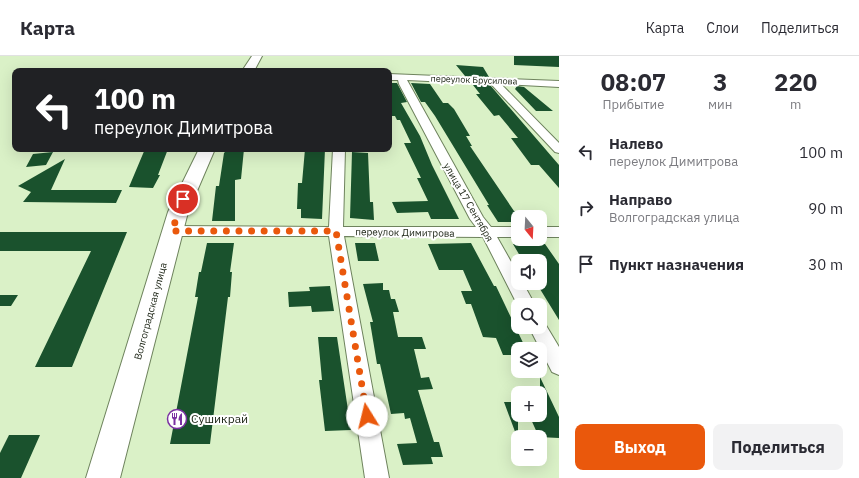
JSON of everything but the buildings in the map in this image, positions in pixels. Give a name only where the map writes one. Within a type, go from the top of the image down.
[{"type":"main road","points":[[250,68],[257,56]]},
{"type":"main road","name":"Волгоградская улица","points":[[103,478],[172,231],[178,212],[206,152]]},
{"type":"street","name":"переулок Брусилова","points":[[396,78],[559,84]]},
{"type":"street","name":"улица 17 Сентября","points":[[396,78],[403,84],[477,219],[488,233],[522,298]]},
{"type":"street","points":[[493,81],[559,150]]},
{"type":"street","points":[[339,152],[336,231],[377,478]]},
{"type":"street","name":"переулок Димитрова","points":[[172,231],[511,232]]},
{"type":"street","points":[[547,232],[559,232]]},
{"type":"street","points":[[542,334],[559,366]]},
{"type":"place","name":"Сушикрай","points":[[177,419]]},
{"type":"route","points":[[183,199],[172,231],[336,231],[367,416]]}]
